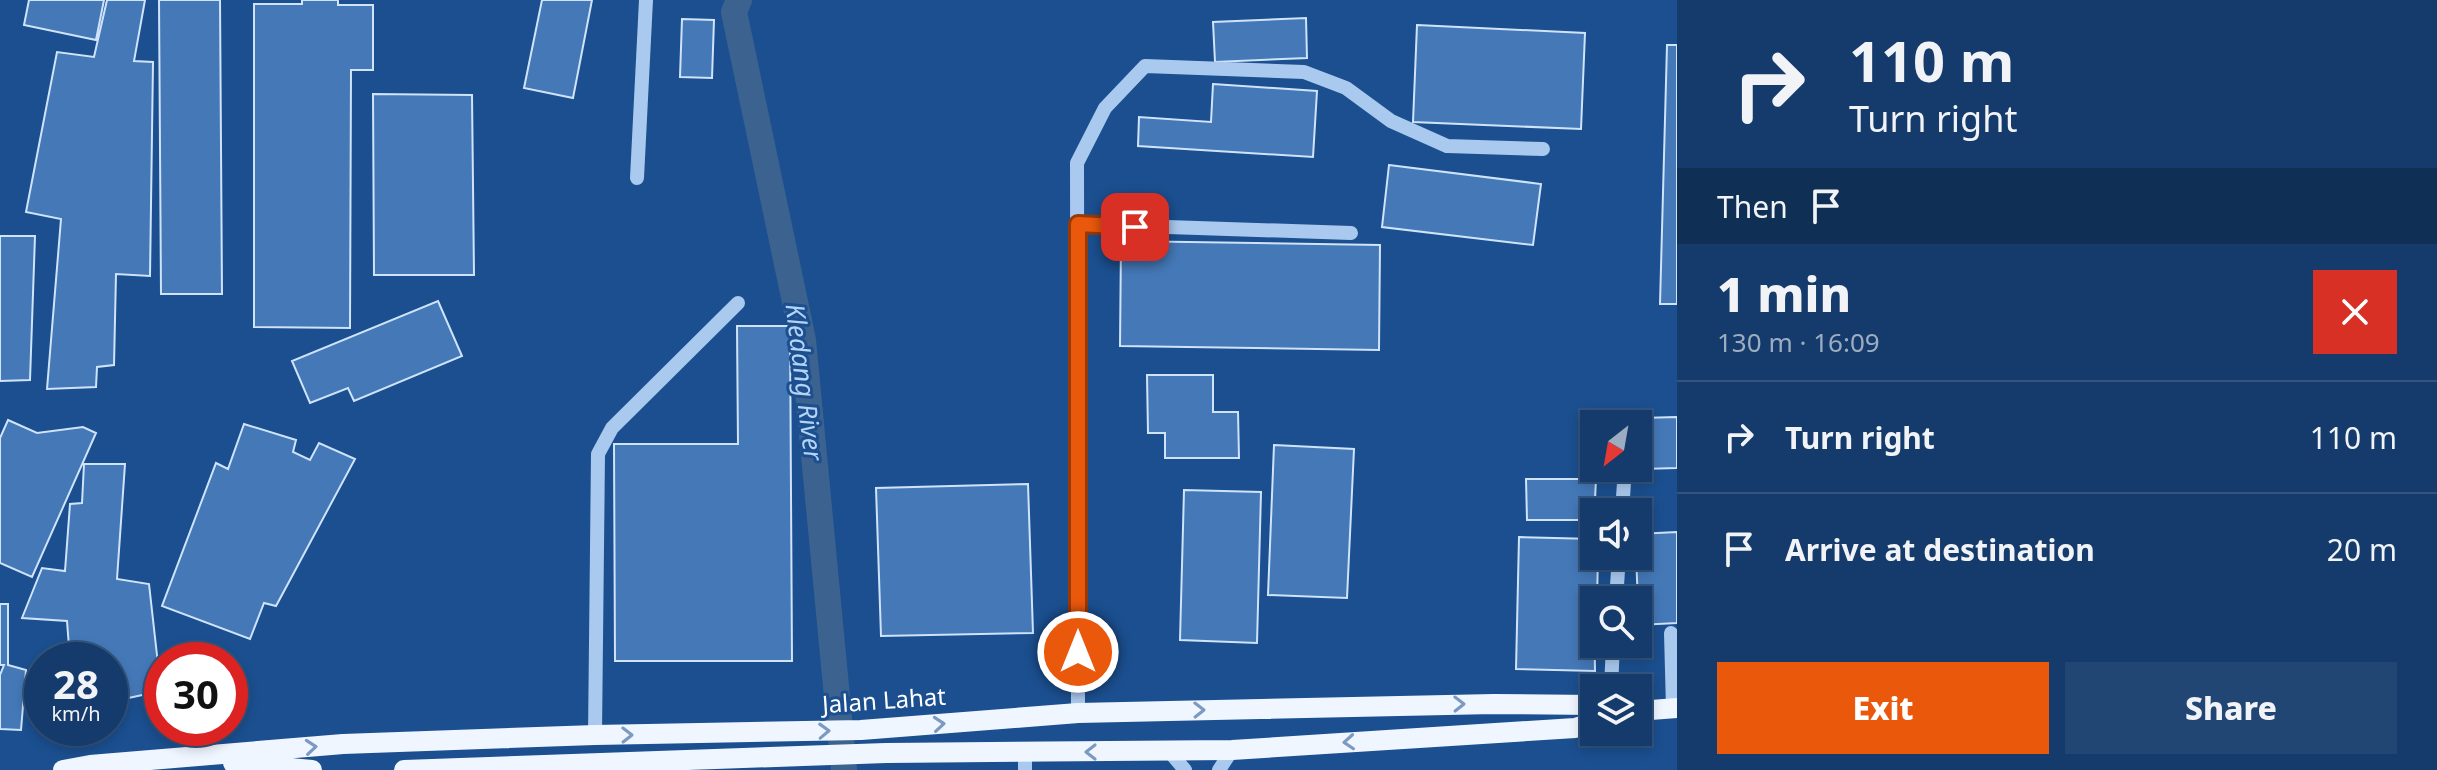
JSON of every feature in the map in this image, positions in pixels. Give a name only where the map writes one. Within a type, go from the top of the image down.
[{"type":"main road","name":"Jalan Lahat","points":[[178,764],[343,744],[861,730],[1078,713],[1580,705]]},
{"type":"main road","points":[[1652,710],[1675,708]]},
{"type":"main road","points":[[404,770],[634,767],[860,754],[888,762],[1025,761],[1580,726]]},
{"type":"main road","name":"Jalan Lahat","points":[[63,770],[90,765],[178,764],[312,770]]},
{"type":"street","points":[[637,178],[646,0]]},
{"type":"street","points":[[1078,713],[1077,163],[1105,108],[1145,66],[1304,72],[1346,88],[1391,121],[1447,146],[1543,149]]},
{"type":"street","points":[[1078,224],[1351,233]]},
{"type":"street","points":[[595,735],[598,454],[612,428],[738,303]]},
{"type":"street","points":[[1671,633],[1675,708]]},
{"type":"street","points":[[1219,770],[1232,750]]},
{"type":"street","points":[[1169,751],[1185,770]]},
{"type":"building","points":[[29,0],[104,0],[96,40],[24,25]]},
{"type":"building","points":[[107,0],[145,0],[134,61],[153,62],[150,276],[116,274],[114,365],[97,367],[96,387],[47,389],[61,219],[26,212],[57,52],[94,57]]},
{"type":"building","points":[[159,0],[220,0],[222,294],[161,294]]},
{"type":"building","points":[[302,0],[338,0],[338,5],[373,5],[373,70],[351,70],[350,328],[254,327],[254,4],[302,4]]},
{"type":"building","points":[[542,0],[592,0],[573,98],[524,88]]},
{"type":"building","points":[[1306,18],[1307,58],[1215,62],[1213,22]]},
{"type":"building","points":[[682,19],[714,20],[712,78],[680,77]]},
{"type":"building","points":[[1417,25],[1585,33],[1581,129],[1413,122]]},
{"type":"building","points":[[1667,45],[1677,45],[1677,304],[1660,304]]},
{"type":"building","points":[[1213,84],[1317,91],[1313,157],[1138,146],[1139,117],[1211,122]]},
{"type":"building","points":[[373,94],[472,95],[474,275],[374,275]]},
{"type":"building","points":[[1389,165],[1541,184],[1533,245],[1382,227]]},
{"type":"building","points":[[0,236],[35,236],[30,380],[0,381]]},
{"type":"building","points":[[1121,241],[1380,245],[1379,350],[1120,346]]},
{"type":"building","points":[[438,301],[462,356],[354,401],[348,388],[310,403],[292,361]]},
{"type":"building","points":[[737,326],[790,326],[792,661],[615,661],[614,444],[738,444]]},
{"type":"building","points":[[1147,375],[1213,375],[1213,412],[1238,412],[1239,458],[1165,458],[1165,433],[1148,433]]},
{"type":"building","points":[[1677,417],[1677,468],[1652,469],[1652,418]]},
{"type":"building","points":[[8,420],[37,433],[83,427],[96,433],[32,577],[0,563],[0,438]]},
{"type":"building","points":[[244,424],[296,440],[293,452],[310,460],[319,443],[355,459],[276,606],[264,603],[250,639],[162,606],[216,463],[228,469]]},
{"type":"building","points":[[1274,445],[1354,449],[1347,598],[1268,595]]},
{"type":"building","points":[[84,464],[125,464],[117,579],[149,584],[156,642],[144,642],[144,695],[128,698],[128,642],[69,642],[67,621],[22,618],[42,568],[65,571],[70,504],[82,503]]},
{"type":"building","points":[[1526,479],[1596,482],[1595,498],[1580,498],[1580,520],[1527,520]]},
{"type":"building","points":[[1028,484],[1033,633],[881,636],[876,488]]},
{"type":"building","points":[[1184,490],[1261,492],[1257,643],[1180,640]]},
{"type":"building","points":[[1677,532],[1677,623],[1652,624],[1652,586],[1637,586],[1637,570],[1652,570],[1652,533]]},
{"type":"building","points":[[1519,537],[1580,539],[1580,570],[1598,570],[1597,586],[1580,586],[1580,658],[1595,658],[1595,671],[1516,669]]},
{"type":"building","points":[[0,604],[8,604],[8,665],[24,669],[21,730],[0,729],[0,675],[4,665],[0,665]]},
{"type":"waterway","name":"Kledang River","points":[[739,0],[734,12],[803,340],[844,770]]},
{"type":"route","points":[[1078,652],[1078,224],[1135,227]]}]
